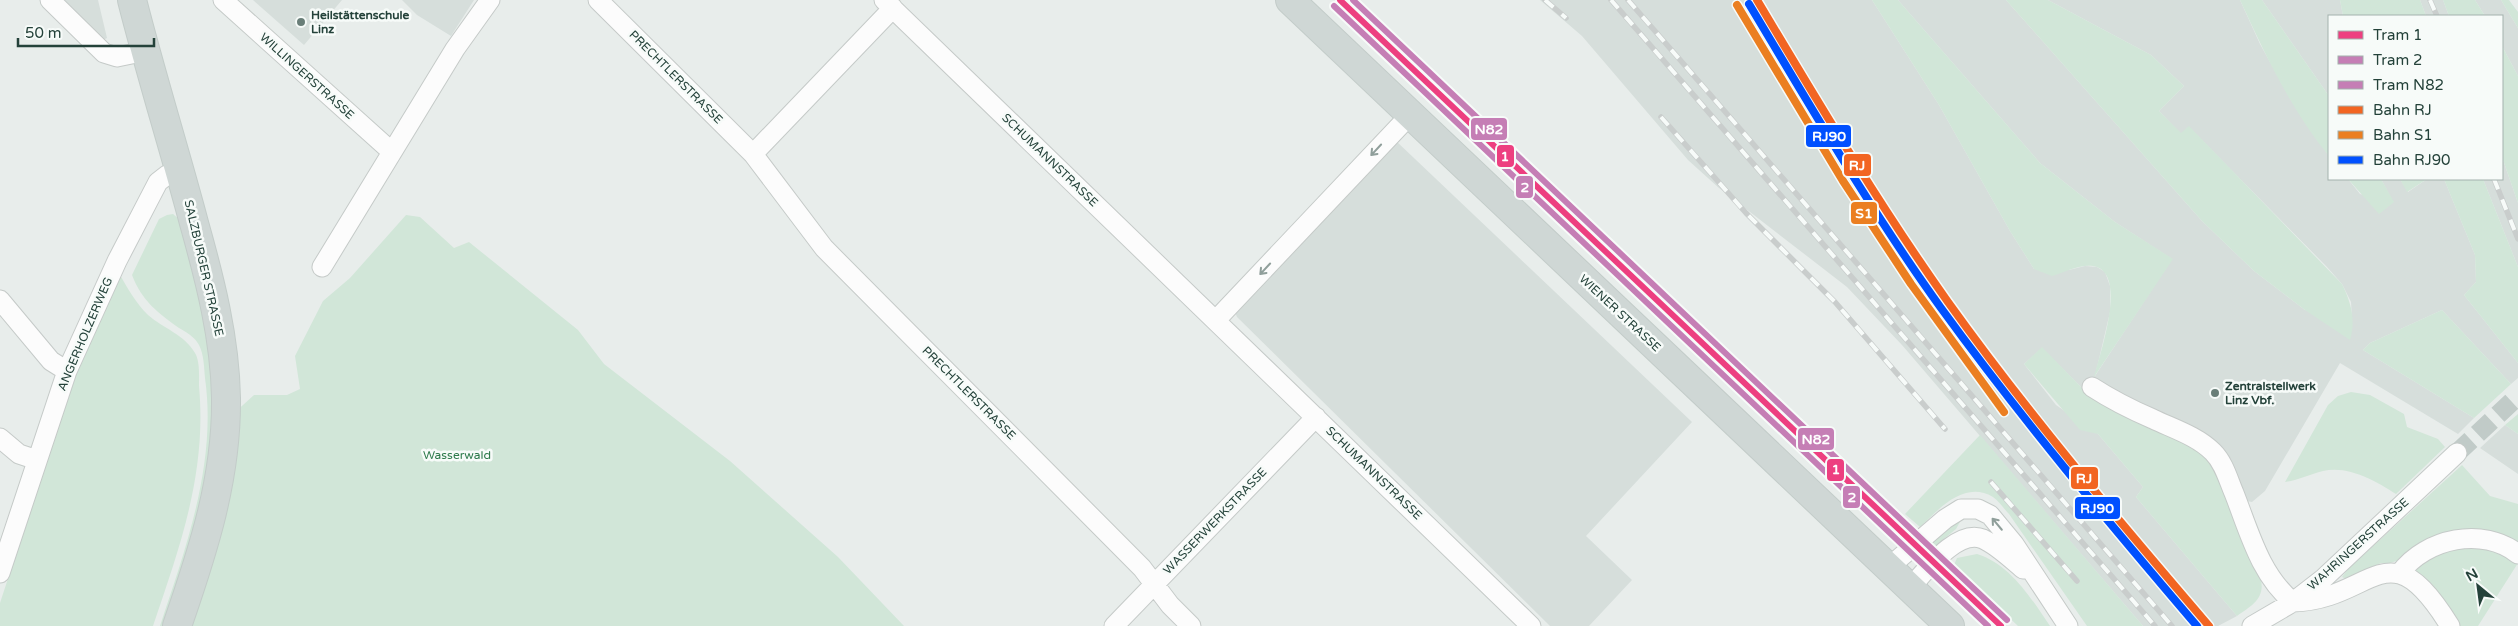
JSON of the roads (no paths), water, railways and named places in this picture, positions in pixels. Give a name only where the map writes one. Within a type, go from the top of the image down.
[{"type":"main road","name":"SALZBURGER STRASSE","points":[[132,0],[213,295],[225,368],[226,400],[223,449],[215,506],[200,560],[177,626]]},
{"type":"main road","name":"WIENER STRASSE","points":[[1290,0],[1950,626]]},
{"type":"street","points":[[50,0],[94,46],[104,52],[117,57],[146,51]]},
{"type":"street","name":"WILLINGERSTRASSE","points":[[222,0],[392,152]]},
{"type":"street","points":[[322,267],[455,49],[490,0]]},
{"type":"street","name":"PRECHTLERSTRASSE","points":[[598,0],[753,154],[824,248],[1142,568],[1170,605],[1192,626]]},
{"type":"street","points":[[753,154],[889,4]]},
{"type":"street","name":"SCHUMANNSTRASSE","points":[[889,4],[1531,626]]},
{"type":"street","points":[[1216,320],[1410,115]]},
{"type":"street","name":"ANGERHOLZERWEG","points":[[0,573],[67,371],[117,261],[158,182],[167,175],[180,170]]},
{"type":"street","points":[[0,300],[51,362],[67,371]]},
{"type":"street","points":[[2092,387],[2129,408],[2189,435],[2213,452],[2223,466],[2258,554],[2277,589],[2293,602],[2308,601],[2328,596],[2384,573],[2400,573],[2414,579],[2426,590],[2450,626]]},
{"type":"street","name":"WASSERWERKSTRASSE","points":[[1114,626],[1316,417]]},
{"type":"street","points":[[0,438],[19,454],[37,460]]},
{"type":"street","name":"WAHRINGERSTRASSE","points":[[2252,626],[2293,602],[2324,578],[2457,453]]},
{"type":"street","points":[[1888,568],[1945,518],[1961,509],[1970,508],[1990,515],[2014,544],[2068,626]]},
{"type":"street","points":[[1910,588],[1941,554],[1956,542],[1971,537],[1982,539],[2002,551],[2035,578]]},
{"type":"street","points":[[2400,573],[2409,561],[2453,540],[2476,537],[2495,541],[2518,554]]},
{"type":"tunnel","points":[[2457,453],[2518,396]]},
{"type":"railway","points":[[1545,0],[1566,18]]},
{"type":"railway","points":[[1611,0],[2155,626]]},
{"type":"railway","points":[[1628,0],[2172,626]]},
{"type":"railway","points":[[2430,0],[2437,15]]},
{"type":"railway","points":[[1661,117],[1746,213],[1835,302],[1945,429]]},
{"type":"railway","points":[[2494,180],[2518,239]]},
{"type":"railway","points":[[1991,482],[2077,581]]},
{"type":"tram line","name":"1","points":[[1340,0],[2001,626]]},
{"type":"tram line","name":"N82","points":[[1353,0],[2007,620]]},
{"type":"tram line","name":"2","points":[[1334,6],[1988,626]]},
{"type":"rail line","name":"RJ","points":[[1757,0],[1873,191],[1948,302],[2042,426],[2209,626]]},
{"type":"rail line","name":"RJ90","points":[[1749,4],[1866,196],[1941,308],[2002,390],[2066,470],[2197,626]]},
{"type":"rail line","name":"S1","points":[[1737,5],[1843,181],[1911,284],[2004,412]]},
{"type":"place","name":"Heilstättenschule Linz","points":[[301,22]]},
{"type":"place","name":"Zentralstellwerk Linz Vbf.","points":[[2215,393]]},
{"type":"park label","name":"Wasserwald","points":[[457,455]]}]
